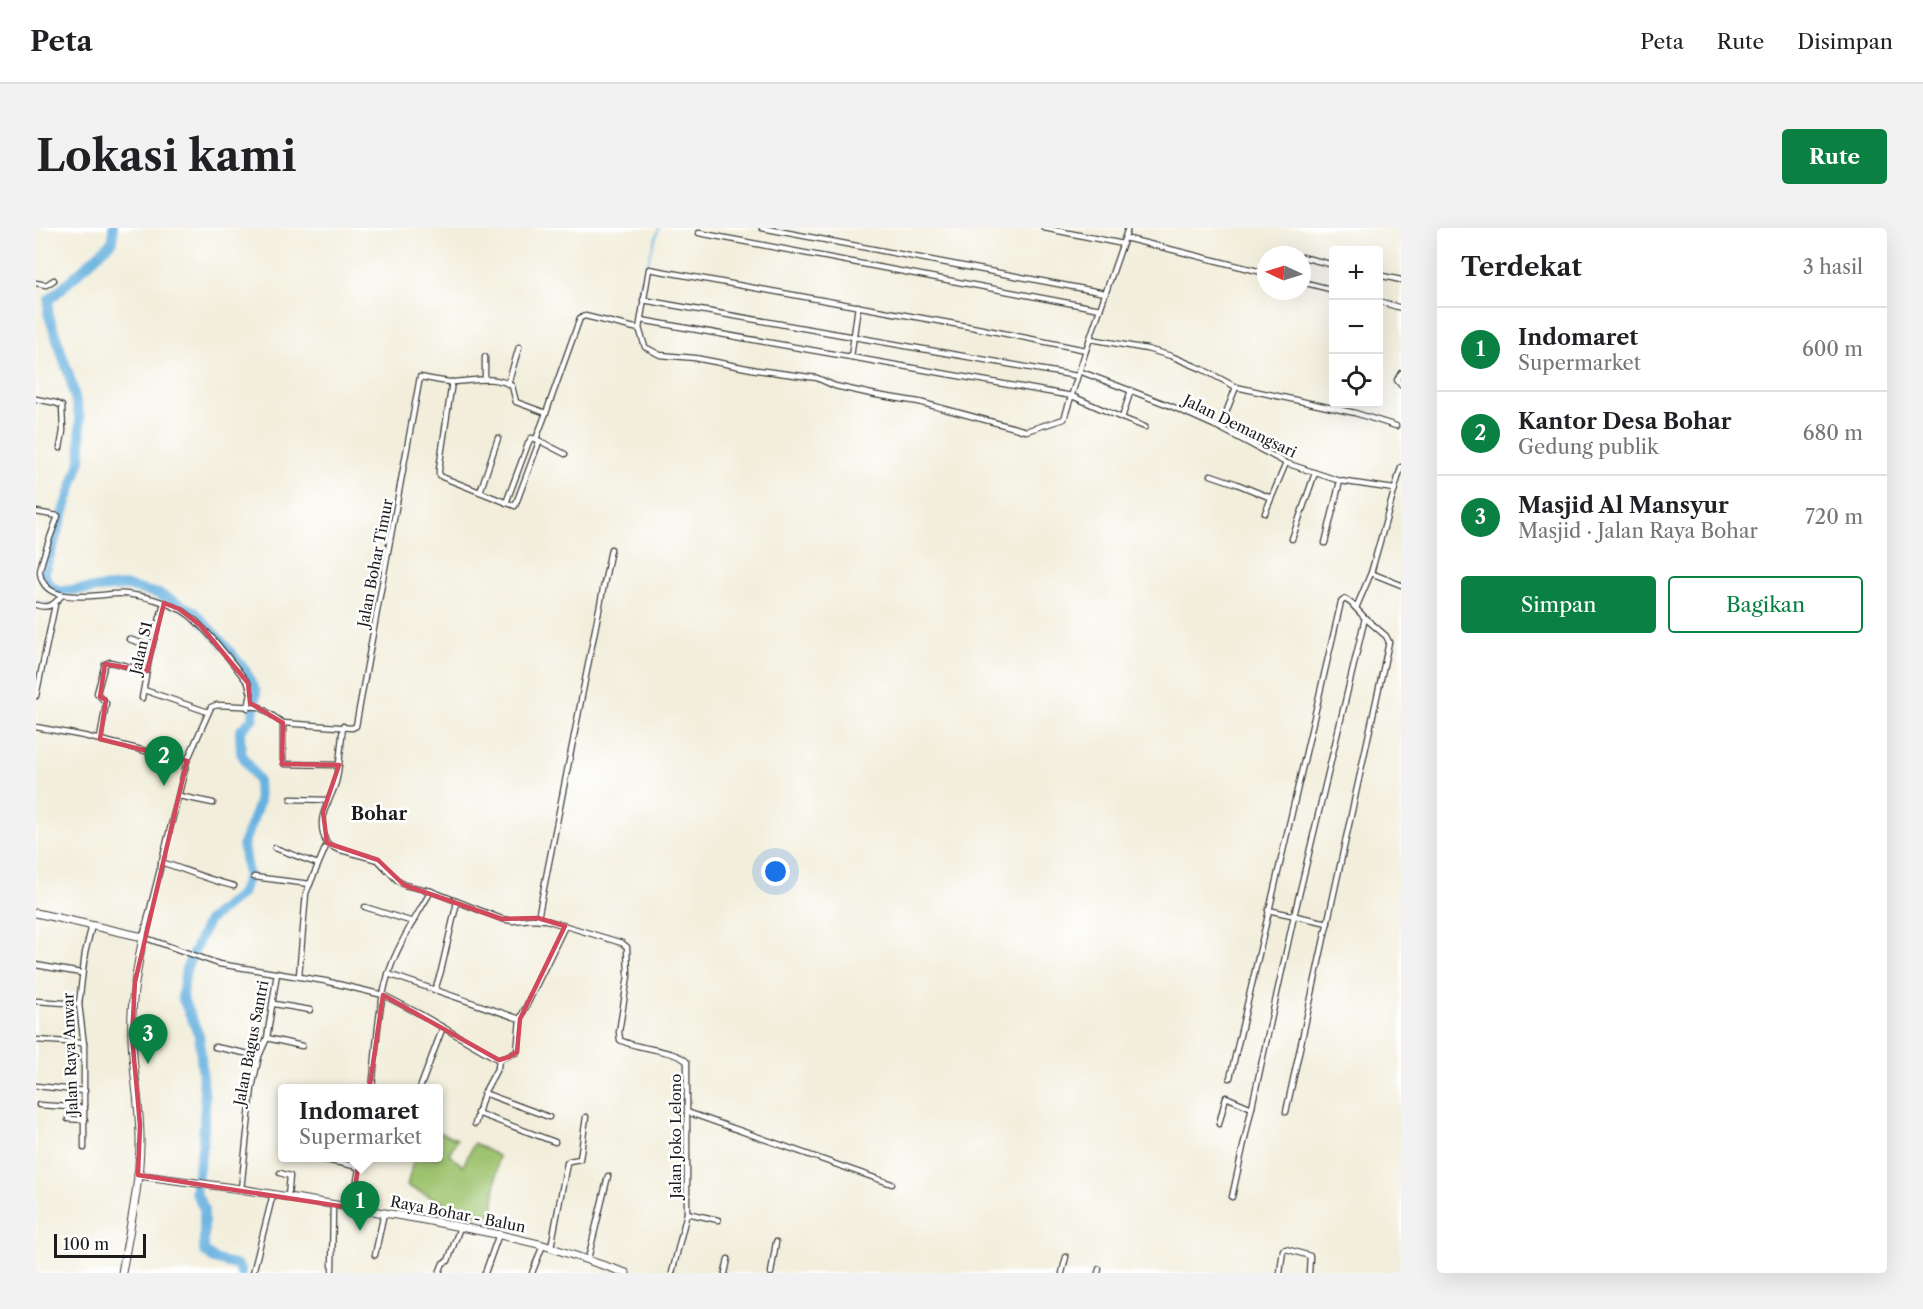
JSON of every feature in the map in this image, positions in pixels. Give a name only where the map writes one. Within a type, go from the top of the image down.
[{"type":"street","points":[[762,228],[1105,293]]},
{"type":"street","points":[[1044,228],[1124,241],[1257,271]]},
{"type":"street","points":[[1086,350],[649,269],[639,329],[645,346],[660,355],[700,358],[757,370],[817,378],[835,386],[940,407],[1026,431],[1064,419],[1128,228]]},
{"type":"street","points":[[699,233],[1100,309]]},
{"type":"street","points":[[1311,259],[1329,264]]},
{"type":"street","points":[[1383,277],[1401,280]]},
{"type":"street","points":[[36,283],[46,285],[54,280]]},
{"type":"street","points":[[1311,284],[1329,289]]},
{"type":"street","name":"Jalan Demangsari","points":[[643,300],[1078,374],[1131,390],[1220,428],[1286,463],[1341,481],[1394,489]]},
{"type":"street","points":[[1383,303],[1401,308]]},
{"type":"street","points":[[851,357],[858,306]]},
{"type":"street","points":[[546,413],[516,402],[512,386],[508,384],[485,379],[452,382],[439,472],[442,477],[516,506],[546,413],[581,317],[639,329]]},
{"type":"street","points":[[641,320],[1072,396],[1145,427]]},
{"type":"street","points":[[1090,339],[1131,345],[1172,356],[1236,387],[1355,413],[1396,426]]},
{"type":"street","points":[[508,384],[519,347]]},
{"type":"street","points":[[485,357],[485,379]]},
{"type":"street","points":[[1401,373],[1397,381],[1401,385]]},
{"type":"street","name":"Jalan Bohar Timur","points":[[343,726],[352,728],[357,724],[421,374],[452,382]]},
{"type":"street","points":[[1220,428],[1236,387]]},
{"type":"street","points":[[1122,418],[1131,390]]},
{"type":"street","points":[[36,399],[62,406],[63,431],[60,448]]},
{"type":"street","points":[[480,492],[498,438]]},
{"type":"street","points":[[506,503],[531,438],[565,454]]},
{"type":"street","points":[[1265,513],[1286,463]]},
{"type":"street","points":[[1356,608],[1371,573],[1400,471]]},
{"type":"street","points":[[1292,539],[1315,473]]},
{"type":"street","points":[[1211,475],[1271,498]]},
{"type":"street","points":[[1325,543],[1341,481]]},
{"type":"street","points":[[36,512],[58,516],[40,571],[46,584],[59,595],[140,596],[183,611],[191,617],[241,674],[251,689],[249,708]]},
{"type":"street","points":[[538,918],[610,549]]},
{"type":"street","points":[[1371,573],[1401,585]]},
{"type":"street","points":[[36,696],[59,595]]},
{"type":"street","points":[[1230,1078],[1341,602],[1345,599],[1386,636],[1389,642],[1286,1112]]},
{"type":"street","name":"Jalan S1","points":[[142,698],[164,603]]},
{"type":"street","points":[[36,605],[46,607],[55,605]]},
{"type":"street","points":[[1232,1197],[1294,916],[1365,618]]},
{"type":"street","points":[[129,639],[152,647]]},
{"type":"street","points":[[100,740],[106,703],[97,693],[105,664],[110,662],[147,671]]},
{"type":"street","points":[[144,690],[208,712]]},
{"type":"street","points":[[122,1273],[136,1199],[138,1175],[140,1125],[132,1019],[135,982],[143,937],[187,761],[208,712],[216,705],[260,707],[283,723],[343,726],[336,784],[323,812],[322,829],[327,844],[309,884],[305,900],[299,976]]},
{"type":"street","points":[[283,723],[284,764],[339,765]]},
{"type":"street","points":[[36,727],[187,761]]},
{"type":"street","points":[[179,796],[213,803]]},
{"type":"street","points":[[291,800],[327,800]]},
{"type":"street","points":[[327,844],[351,854],[376,860],[400,883],[431,891],[510,921],[538,918],[565,926],[520,1020],[517,1053],[499,1060]]},
{"type":"street","points":[[275,848],[318,864]]},
{"type":"street","points":[[161,862],[208,880],[234,886]]},
{"type":"street","points":[[254,877],[309,884]]},
{"type":"street","points":[[373,1084],[383,995],[388,974],[397,952],[431,891]]},
{"type":"street","points":[[435,990],[457,902]]},
{"type":"street","points":[[365,907],[414,922]]},
{"type":"street","points":[[1268,910],[1328,923]]},
{"type":"street","points":[[36,913],[143,937],[219,964],[299,976],[383,995],[499,1060]]},
{"type":"street","name":"Jalan Raya Anwar","points":[[84,1148],[84,1043],[80,1031],[79,1004],[81,973],[92,925]]},
{"type":"street","name":"Jalan Joko Lelono","points":[[565,926],[626,945],[629,953],[628,976],[620,1040],[685,1059],[687,1065],[687,1214],[672,1273]]},
{"type":"street","points":[[36,964],[81,973]]},
{"type":"street","name":"Jalan Bagus Santri","points":[[241,1189],[252,1088],[259,1056],[267,1038],[277,973]]},
{"type":"street","points":[[388,974],[520,1020]]},
{"type":"street","points":[[36,1001],[79,1004]]},
{"type":"street","points":[[274,1004],[310,1010]]},
{"type":"street","points":[[422,1084],[443,1027]]},
{"type":"street","points":[[267,1038],[303,1046]]},
{"type":"street","points":[[36,1040],[84,1043]]},
{"type":"street","points":[[215,1047],[259,1056]]},
{"type":"street","points":[[475,1124],[484,1093],[498,1067],[499,1060]]},
{"type":"street","points":[[36,1086],[85,1091]]},
{"type":"street","points":[[484,1093],[549,1117]]},
{"type":"street","points":[[1219,1124],[1226,1097],[1253,1105]]},
{"type":"street","points":[[39,1105],[85,1108]]},
{"type":"street","points":[[687,1112],[892,1184]]},
{"type":"street","points":[[477,1113],[555,1142]]},
{"type":"street","points":[[532,1273],[547,1246],[567,1163],[580,1159],[586,1117]]},
{"type":"street","points":[[68,1119],[85,1120]]},
{"type":"street","points":[[332,1162],[359,1167]]},
{"type":"street","points":[[352,1208],[360,1162]]},
{"type":"street","points":[[280,1173],[290,1176],[288,1197]]},
{"type":"street","name":"Raya Bohar - Balun","points":[[138,1175],[273,1194],[499,1234],[547,1246],[588,1259],[612,1271],[626,1273]]},
{"type":"street","points":[[588,1259],[608,1176]]},
{"type":"street","points":[[253,1273],[273,1194]]},
{"type":"street","points":[[332,1270],[333,1204]]},
{"type":"street","points":[[375,1255],[384,1213]]},
{"type":"street","points":[[687,1214],[718,1220]]},
{"type":"street","points":[[439,1273],[443,1263],[448,1261],[460,1227]]},
{"type":"street","points":[[485,1273],[499,1234]]},
{"type":"street","points":[[771,1273],[776,1242]]},
{"type":"street","points":[[1280,1273],[1282,1253],[1286,1249],[1310,1256],[1309,1273]]},
{"type":"street","points":[[1062,1273],[1066,1257]]},
{"type":"street","points":[[725,1273],[728,1259]]},
{"type":"highlighted area","points":[[164,603],[179,609],[200,625],[248,683],[250,703],[283,723],[282,764],[339,765],[323,812],[327,843],[378,860],[404,885],[502,919],[538,918],[565,926],[520,1019],[517,1052],[509,1057],[499,1060],[383,995],[352,1208],[138,1175],[140,1125],[132,1036],[135,982],[187,761],[100,739],[106,700],[100,697],[105,664],[147,671]]},
{"type":"green space","points":[[443,1134],[457,1139],[449,1154],[463,1166],[474,1143],[498,1156],[493,1214],[472,1216],[407,1186],[413,1162],[443,1162]]},
{"type":"waterway","points":[[113,228],[113,241],[49,300],[48,313],[70,378],[80,419],[81,459],[44,573],[48,584],[59,591],[126,586],[159,594],[193,611],[245,670],[256,692],[253,718],[240,731],[241,753],[258,780],[259,803],[243,845],[248,875],[242,893],[208,921],[186,969],[182,997],[199,1035],[205,1103],[203,1143],[195,1191],[204,1209],[204,1251],[214,1259],[238,1266],[241,1273]]},
{"type":"waterway","points":[[635,325],[639,289],[659,228]]},
{"type":"waterway","points":[[36,601],[50,604]]},
{"type":"place","name":"Kantor Desa Bohar","points":[[164,786]]},
{"type":"place","name":"Masjid Al Mansyur","points":[[148,1064]]},
{"type":"place","name":"Indomaret","points":[[360,1231]]},
{"type":"district","name":"Bohar","points":[[379,814]]}]
